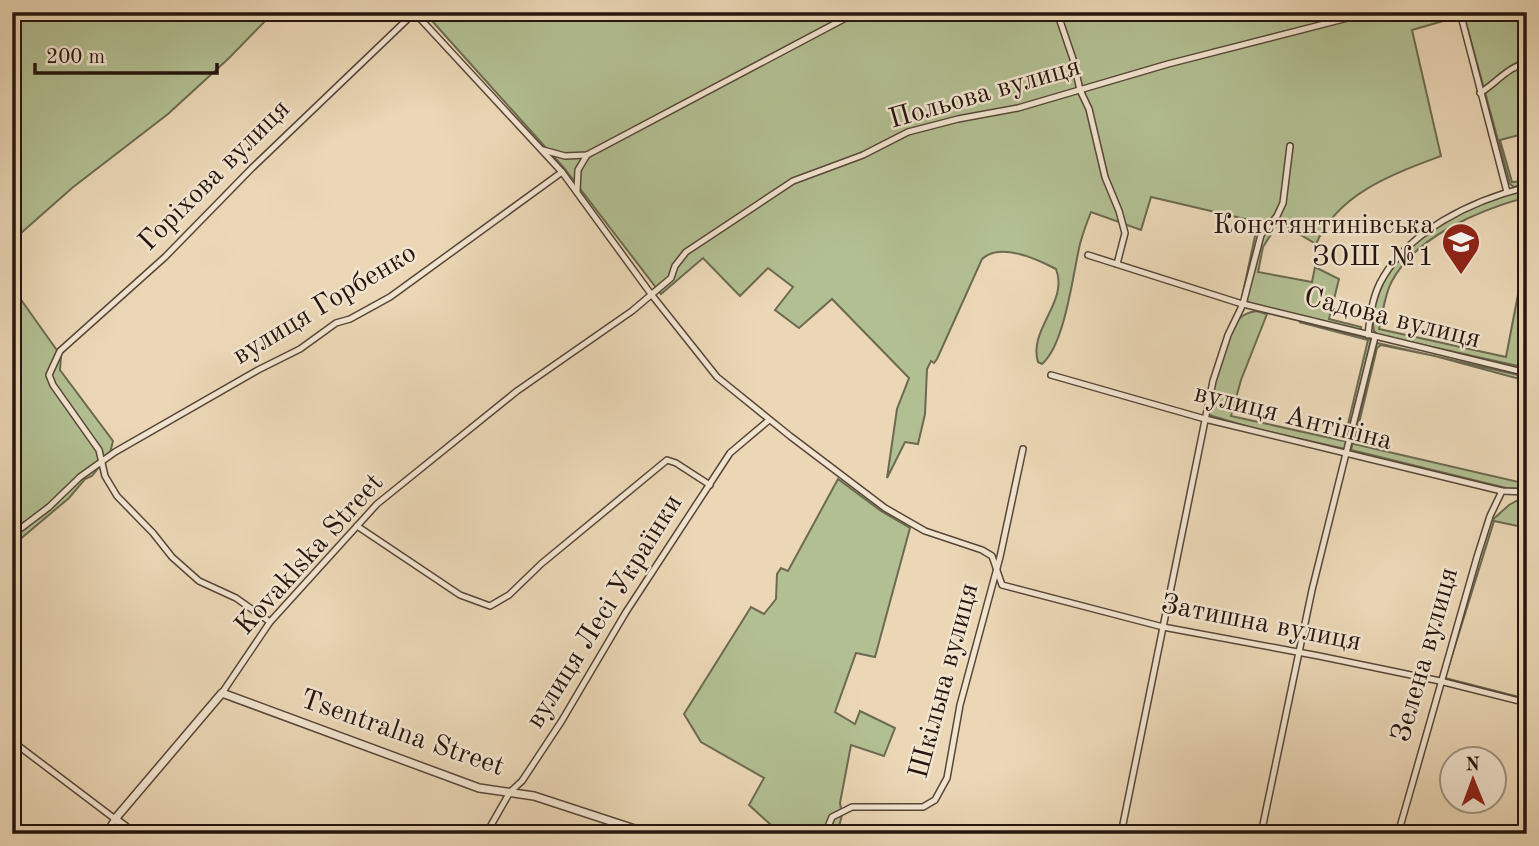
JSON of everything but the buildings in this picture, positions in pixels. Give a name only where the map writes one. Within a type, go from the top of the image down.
[{"type":"street","points":[[414,12],[562,172],[652,294],[718,377],[885,508],[925,531],[992,556],[996,572]]},
{"type":"street","name":"Горіхова вулиця","points":[[102,463],[94,442],[51,380],[51,372],[60,351],[165,257],[252,167],[414,12]]},
{"type":"street","points":[[542,150],[565,156],[587,155],[857,12]]},
{"type":"street","points":[[1057,12],[1080,90],[1089,109],[1105,177],[1125,233],[1117,264]]},
{"type":"street","name":"Польова вулиця","points":[[652,294],[671,278],[675,266],[687,252],[793,181],[863,155],[908,132],[1018,108],[1168,64],[1371,12]]},
{"type":"street","points":[[1460,12],[1507,192]]},
{"type":"street","points":[[1480,93],[1515,66],[1527,63]]},
{"type":"street","points":[[1121,834],[1213,381],[1228,335],[1243,304],[1261,235],[1278,216],[1283,203],[1290,146]]},
{"type":"street","points":[[577,191],[578,170],[587,155]]},
{"type":"street","name":"вулиця Горбенко","points":[[12,535],[49,507],[80,477],[115,452],[300,349],[333,324],[350,319],[390,297],[562,172]]},
{"type":"street","points":[[1368,335],[1370,313],[1379,285],[1405,251],[1454,214],[1507,192],[1527,187]]},
{"type":"street","name":"Садова вулиця","points":[[1088,254],[1243,304],[1527,373]]},
{"type":"street","name":"Kovaklska Street","points":[[105,834],[222,693],[270,622],[377,504],[517,391],[632,311],[652,294]]},
{"type":"street","points":[[1261,834],[1312,590],[1375,337]]},
{"type":"street","name":"вулиця Антіпіна","points":[[1051,375],[1205,419],[1503,491],[1527,492]]},
{"type":"street","name":"вулиця Лесі Українки","points":[[486,834],[510,792],[522,781],[561,723],[620,623],[730,453],[769,419]]},
{"type":"street","name":"Шкільна вулиця","points":[[825,834],[832,817],[852,807],[923,807],[935,800],[947,778],[960,705],[996,572],[1023,449]]},
{"type":"street","points":[[357,526],[460,595],[490,606],[509,594],[541,564],[667,460],[710,485]]},
{"type":"street","points":[[102,463],[104,475],[117,496],[172,557],[200,581],[236,598],[270,622]]},
{"type":"street","name":"Зелена вулиця","points":[[1398,834],[1440,681],[1490,516],[1503,491]]},
{"type":"street","name":"Затишна вулиця","points":[[996,572],[1002,585],[1163,627],[1440,681],[1527,703]]},
{"type":"street","name":"Tsentralna Street","points":[[222,693],[479,788],[534,796],[650,834]]},
{"type":"street","points":[[12,741],[135,834]]},
{"type":"green space","points":[[12,12],[274,12],[168,114],[72,188],[12,241]]},
{"type":"green space","points":[[424,12],[1455,12],[1457,17],[1412,30],[1441,156],[1386,178],[1353,198],[1338,211],[1316,244],[1279,222],[1263,247],[1258,272],[1312,282],[1315,267],[1339,279],[1329,319],[1361,329],[1357,331],[1253,305],[1242,297],[1258,222],[1151,197],[1141,230],[1091,212],[1080,244],[1057,341],[1042,364],[1038,362],[1036,350],[1038,338],[1057,293],[1059,281],[1056,269],[1029,257],[1008,252],[990,254],[982,259],[937,359],[934,363],[931,361],[927,369],[925,414],[918,444],[905,442],[887,478],[897,409],[909,378],[832,299],[799,328],[775,310],[793,287],[768,268],[740,296],[703,258],[661,294],[564,168]]},
{"type":"green space","points":[[1463,12],[1527,12],[1527,133],[1500,140],[1512,182],[1527,181],[1527,184],[1514,187],[1510,184]]},
{"type":"green space","points":[[1527,190],[1527,197],[1470,217],[1433,238],[1417,251],[1403,265],[1389,286],[1379,329],[1506,357],[1521,279],[1527,280],[1527,368],[1378,335],[1374,331],[1374,312],[1379,293],[1389,273],[1420,239],[1462,213]]},
{"type":"green space","points":[[12,287],[61,356],[60,370],[113,441],[110,453],[92,476],[85,479],[69,498],[12,546]]},
{"type":"green space","points":[[1256,311],[1267,314],[1241,380],[1231,416],[1344,441],[1368,340],[1299,322],[1371,340],[1345,449],[1252,428],[1209,415],[1216,380],[1230,335],[1240,318]]},
{"type":"green space","points":[[1377,343],[1429,355],[1381,345],[1377,348],[1354,444],[1527,484],[1527,489],[1506,488],[1351,450]]},
{"type":"green space","points":[[1438,357],[1527,377],[1527,381]]},
{"type":"green space","points":[[838,479],[881,511],[910,528],[875,657],[856,653],[835,712],[855,724],[860,711],[895,728],[884,756],[851,745],[837,834],[781,834],[749,805],[764,778],[701,742],[684,714],[751,607],[764,614],[776,599],[777,574],[781,568],[788,571]]},
{"type":"green space","points":[[1527,495],[1527,528],[1494,521],[1445,678],[1527,701],[1443,680],[1490,522],[1509,505]]},
{"type":"place","name":"Констянтинівська ЗОШ №1","points":[[1461,276]]}]
